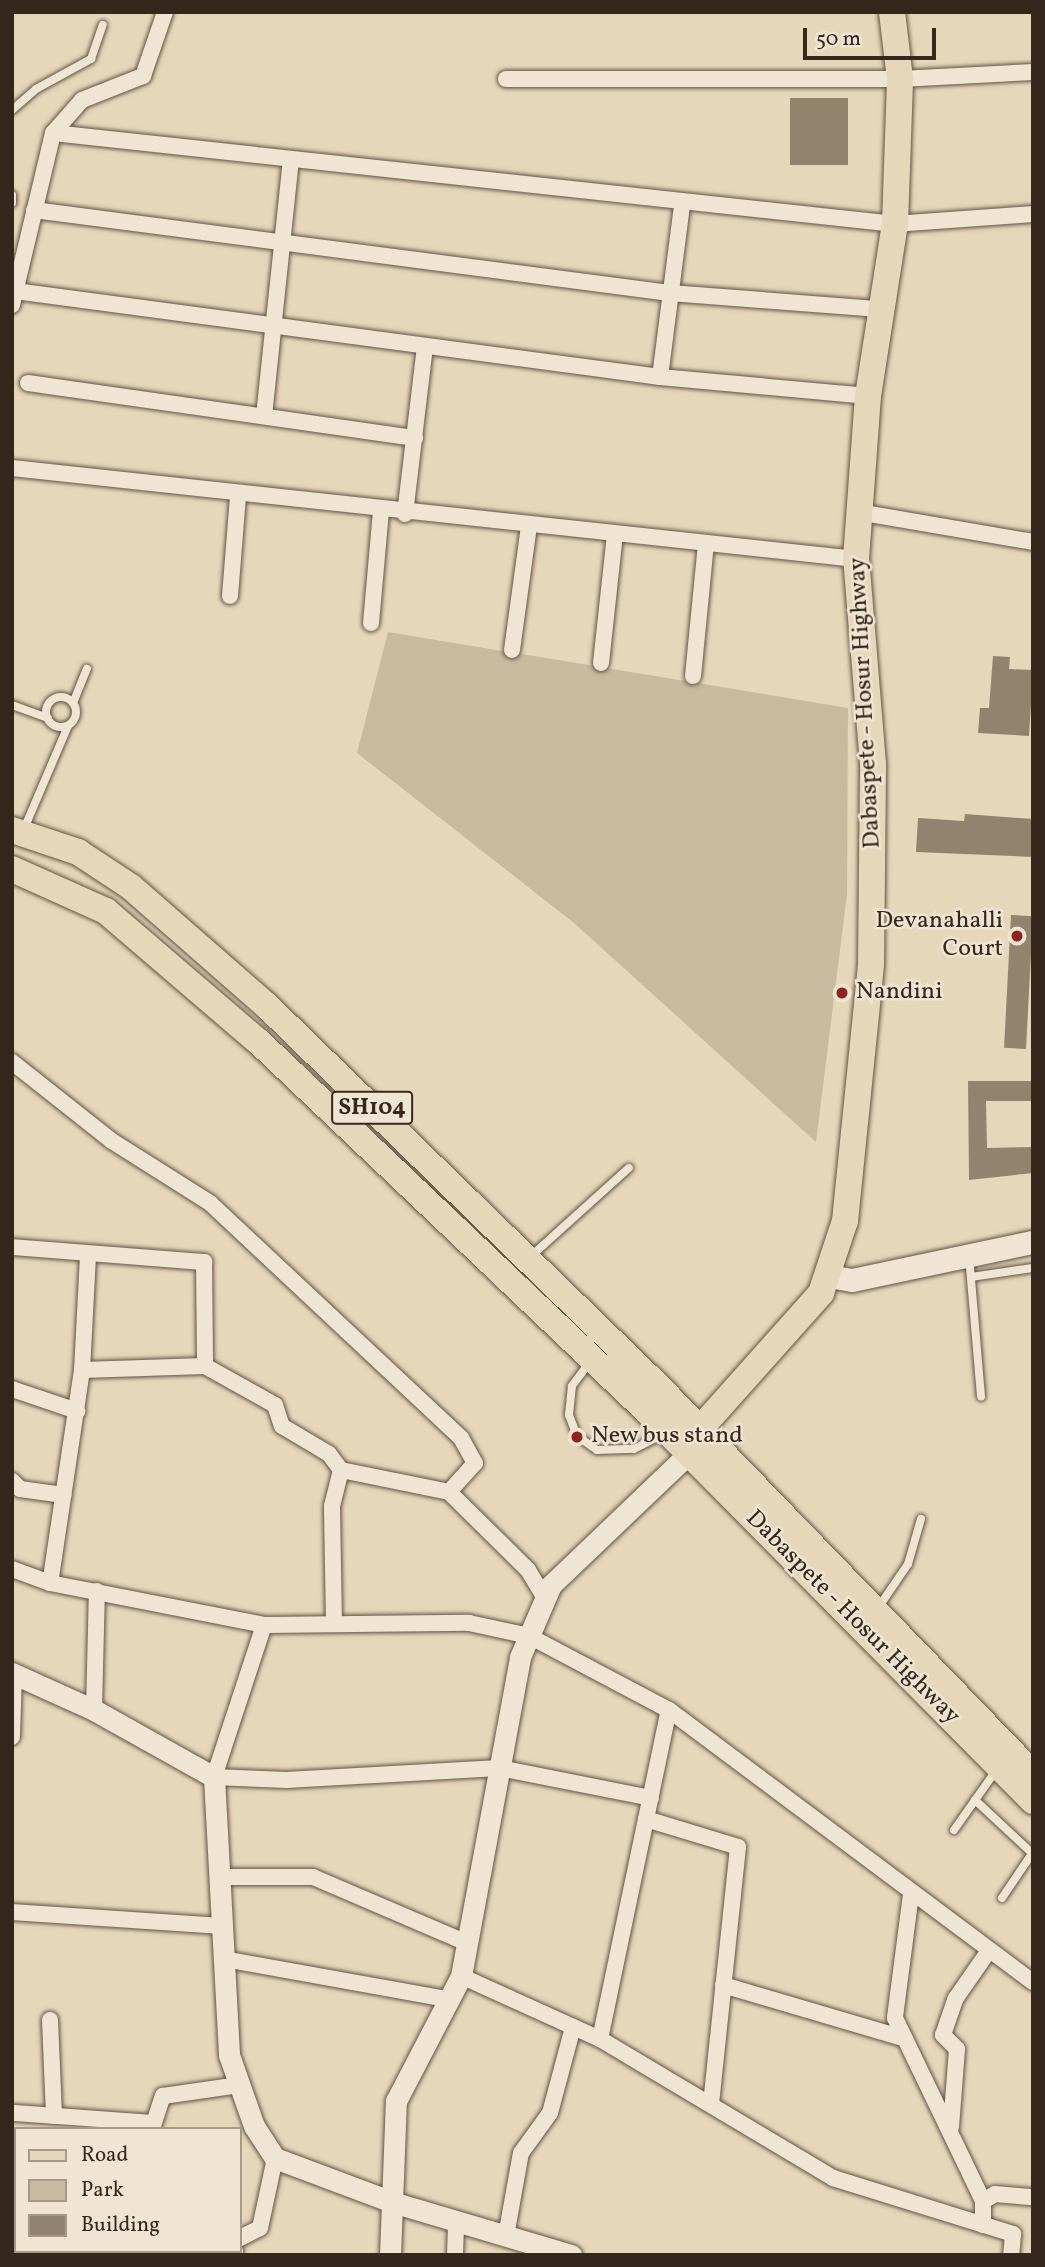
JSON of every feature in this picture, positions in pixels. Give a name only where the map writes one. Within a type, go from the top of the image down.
[{"type":"main road","name":"Dabaspete - Hosur Highway","points":[[695,1441],[804,1319],[829,1276],[855,1150],[874,884],[873,764],[856,559],[868,397],[879,309],[895,223],[900,79],[892,12]]},
{"type":"main road","name":"SH104","points":[[18,831],[78,852],[192,938],[528,1259],[695,1441]]},
{"type":"main road","name":"SH104","points":[[12,869],[106,911],[172,962],[592,1359],[674,1420]]},
{"type":"main road","points":[[829,1276],[852,1280],[1031,1242]]},
{"type":"main road","name":"Dabaspete - Hosur Highway","points":[[695,1441],[874,1613],[1033,1774]]},
{"type":"main road","name":"Dabaspete - Hosur Highway","points":[[695,1441],[1033,1801]]},
{"type":"street","points":[[165,12],[143,76],[82,100],[53,133],[13,298],[660,377],[868,397]]},
{"type":"street","points":[[506,79],[900,79],[1033,72]]},
{"type":"street","points":[[53,133],[682,205],[895,223],[1033,214]]},
{"type":"street","points":[[264,416],[291,161]]},
{"type":"street","points":[[660,377],[682,205]]},
{"type":"street","points":[[34,210],[670,293],[879,309]]},
{"type":"street","points":[[405,514],[425,347]]},
{"type":"street","points":[[28,383],[415,438]]},
{"type":"street","points":[[12,468],[382,512],[856,559]]},
{"type":"street","points":[[230,596],[238,496]]},
{"type":"street","points":[[372,624],[382,512]]},
{"type":"street","points":[[858,512],[1033,542]]},
{"type":"street","points":[[512,650],[528,526]]},
{"type":"street","points":[[601,663],[615,535]]},
{"type":"street","points":[[693,676],[706,544]]},
{"type":"street","points":[[12,1062],[113,1141],[210,1202],[461,1438],[475,1463],[449,1492]]},
{"type":"street","points":[[12,1247],[88,1256],[204,1262],[205,1366]]},
{"type":"street","points":[[50,1583],[82,1370],[88,1256]]},
{"type":"street","points":[[82,1370],[205,1366],[275,1405],[282,1426],[329,1454],[341,1470],[449,1492],[528,1570],[545,1598]]},
{"type":"street","points":[[12,1389],[76,1411]]},
{"type":"street","points":[[390,2255],[396,2101],[451,2000],[461,1976],[499,1768],[529,1636],[551,1585],[695,1441]]},
{"type":"street","points":[[334,1624],[332,1506],[341,1470]]},
{"type":"street","points":[[12,1481],[20,1489],[64,1494]]},
{"type":"street","points":[[12,1569],[50,1583],[264,1625],[469,1623],[529,1636],[670,1710],[988,1952],[1033,1982]]},
{"type":"street","points":[[94,1710],[97,1591]]},
{"type":"street","points":[[242,2237],[260,2228],[275,2158],[239,2085],[229,2055],[214,1777],[264,1625]]},
{"type":"street","points":[[12,1737],[13,1674],[94,1710],[214,1777],[286,1780],[499,1768],[651,1798]]},
{"type":"street","points":[[600,2039],[670,1710]]},
{"type":"street","points":[[646,1819],[738,1847],[711,2102]]},
{"type":"street","points":[[220,1877],[313,1877],[467,1943]]},
{"type":"street","points":[[911,1894],[895,2018],[900,2037],[951,2127],[983,2201],[983,2225]]},
{"type":"street","points":[[12,1912],[222,1926]]},
{"type":"street","points":[[951,2127],[957,2049],[943,2035],[956,1998],[988,1952]]},
{"type":"street","points":[[224,1959],[451,2000]]},
{"type":"street","points":[[461,1976],[600,2039],[711,2102],[833,2178],[1013,2234],[1011,2255]]},
{"type":"street","points":[[723,1985],[900,2037]]},
{"type":"street","points":[[50,2020],[54,2116]]},
{"type":"street","points":[[506,2236],[521,2153],[550,2113],[573,2027]]},
{"type":"street","points":[[15,2113],[153,2126],[163,2096],[239,2085]]},
{"type":"street","points":[[275,2158],[392,2202],[567,2254]]},
{"type":"street","points":[[983,2201],[995,2194],[1033,2197]]},
{"type":"street","points":[[455,2255],[456,2221]]},
{"type":"lane","points":[[12,110],[36,89],[91,59],[103,25]]},
{"type":"lane","points":[[12,195],[12,203]]},
{"type":"lane","points":[[18,831],[68,726],[76,715],[73,703],[87,669]]},
{"type":"lane","points":[[48,718],[56,699],[73,703]]},
{"type":"lane","points":[[12,705],[68,726]]},
{"type":"lane","points":[[528,1259],[629,1168]]},
{"type":"lane","points":[[971,1277],[1032,1268],[1031,1242]]},
{"type":"lane","points":[[969,1254],[981,1396]]},
{"type":"lane","points":[[592,1359],[572,1386],[569,1415],[577,1436],[597,1450],[634,1448],[674,1420]]},
{"type":"lane","points":[[874,1613],[908,1564],[921,1518]]},
{"type":"lane","points":[[954,1830],[999,1767]]},
{"type":"lane","points":[[975,1800],[1032,1853],[1002,1898]]},
{"type":"green space","points":[[388,632],[848,708],[847,894],[816,1142],[574,923],[357,753]]},
{"type":"building","points":[[790,98],[848,98],[848,165],[790,165]]},
{"type":"building","points":[[993,656],[1010,657],[1009,669],[1033,670],[1029,736],[978,733],[980,708],[989,708]]},
{"type":"building","points":[[965,814],[1033,819],[1033,857],[916,852],[918,818],[964,821]]},
{"type":"building","points":[[1011,915],[1033,916],[1026,1049],[1004,1048]]},
{"type":"building","points":[[968,1081],[1033,1081],[1033,1101],[986,1101],[987,1148],[1033,1147],[1033,1173],[969,1180]]},
{"type":"place","name":"Devanahalli Court","points":[[1017,936]]},
{"type":"place","name":"Nandini","points":[[842,993]]},
{"type":"place","name":"New bus stand","points":[[577,1437]]}]
